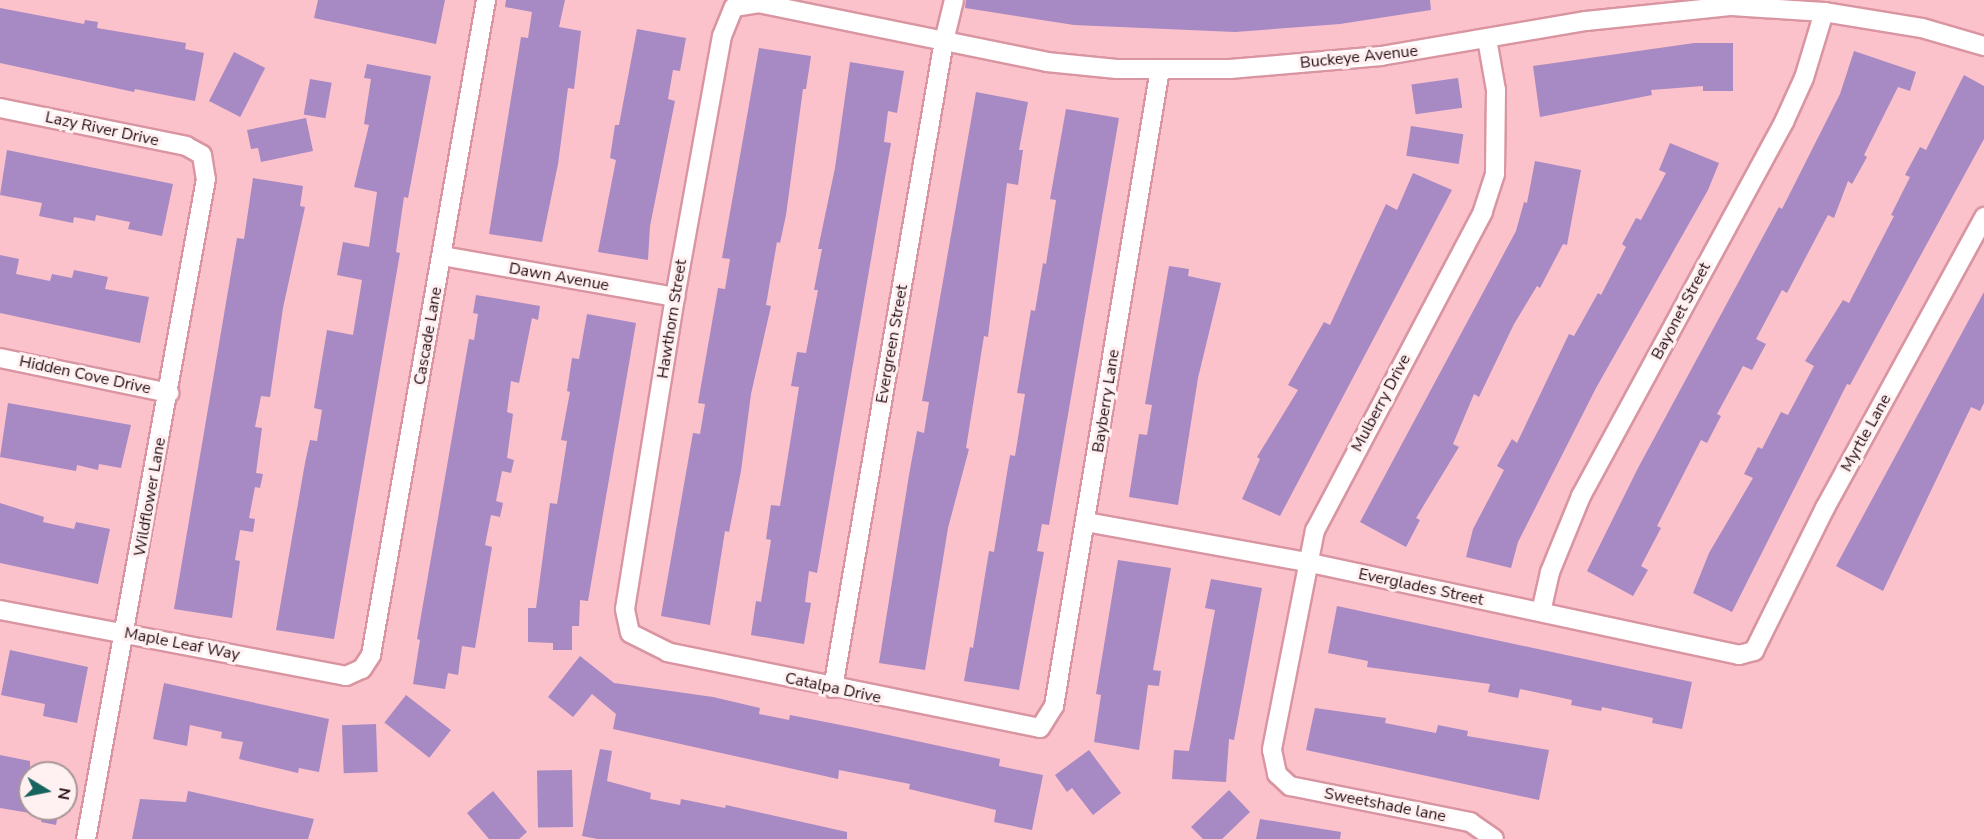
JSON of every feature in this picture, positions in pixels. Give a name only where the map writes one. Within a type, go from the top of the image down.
[{"type":"street","name":"Cascade Lane","points":[[362,669],[372,655],[486,0]]},
{"type":"street","name":"Evergreen Street","points":[[833,688],[944,41],[954,0]]},
{"type":"street","name":"Buckeye Avenue","points":[[735,7],[758,3],[1047,62],[1160,69],[1230,69],[1369,57],[1487,39],[1641,7],[1732,6],[1824,12],[1922,28],[1984,46]]},
{"type":"street","name":"Hawthorn Street","points":[[630,633],[625,609],[675,297],[722,36],[735,7]]},
{"type":"street","name":"Bayonet Street","points":[[1541,612],[1550,572],[1581,496],[1784,122],[1804,78],[1824,12]]},
{"type":"street","name":"Mulberry Drive","points":[[1277,774],[1272,750],[1306,562],[1315,530],[1483,212],[1495,174],[1498,136],[1496,90],[1487,39]]},
{"type":"street","name":"Bayberry Lane","points":[[1040,728],[1054,706],[1160,69]]},
{"type":"street","name":"Lazy River Drive","points":[[0,108],[186,146],[202,155]]},
{"type":"street","name":"Wildflower Lane","points":[[86,839],[170,393],[206,179],[202,155]]},
{"type":"street","name":"Myrtle Lane","points":[[1754,651],[1826,508],[1984,217]]},
{"type":"street","name":"Dawn Avenue","points":[[442,256],[675,297]]},
{"type":"street","name":"Hidden Cove Drive","points":[[0,358],[170,393]]},
{"type":"street","name":"Everglades Street","points":[[1086,522],[1306,562],[1739,655],[1754,651]]},
{"type":"street","name":"Maple Leaf Way","points":[[0,610],[346,676],[362,669]]},
{"type":"street","name":"Catalpa Drive","points":[[630,633],[668,652],[833,688],[1040,728]]},
{"type":"street","name":"Sweetshade lane","points":[[1277,774],[1290,786],[1470,822],[1494,838]]},
{"type":"building","points":[[318,0],[445,0],[436,44],[314,18]]},
{"type":"building","points":[[506,0],[565,0],[559,27],[581,31],[574,89],[568,88],[558,164],[542,242],[489,234],[521,37],[528,38],[532,12],[505,7]]},
{"type":"building","points":[[966,0],[1430,0],[1431,10],[1340,24],[1235,32],[1074,25],[965,8]]},
{"type":"building","points":[[0,8],[84,24],[85,20],[98,22],[97,28],[186,43],[185,49],[204,53],[195,101],[135,89],[134,92],[0,63]]},
{"type":"building","points":[[637,29],[686,38],[680,71],[673,70],[668,99],[675,101],[650,226],[648,260],[598,252],[616,160],[610,158],[615,125],[619,125]]},
{"type":"building","points":[[1694,43],[1733,43],[1733,91],[1703,91],[1703,86],[1651,90],[1652,95],[1540,117],[1533,66]]},
{"type":"building","points":[[759,48],[811,56],[806,89],[803,89],[786,215],[780,243],[777,242],[766,305],[771,306],[751,394],[741,471],[729,532],[725,531],[710,625],[661,616],[693,433],[700,434],[705,404],[698,403],[718,288],[725,289],[730,259],[722,258]]},
{"type":"building","points":[[1854,51],[1916,72],[1910,91],[1898,87],[1864,155],[1867,157],[1852,184],[1848,181],[1834,218],[1828,215],[1787,293],[1782,290],[1756,339],[1766,344],[1752,370],[1743,366],[1717,414],[1721,416],[1707,443],[1701,440],[1657,526],[1661,528],[1641,566],[1648,570],[1633,596],[1587,571],[1638,468],[1779,207],[1782,209],[1840,94]]},
{"type":"building","points":[[234,52],[265,68],[240,117],[209,101]]},
{"type":"building","points":[[850,62],[904,71],[897,113],[888,111],[884,142],[891,143],[817,573],[809,571],[805,602],[811,603],[804,644],[751,635],[756,601],[761,602],[771,540],[766,539],[771,505],[780,506],[799,387],[791,386],[797,352],[806,353],[818,290],[814,290],[822,249],[818,249],[835,168]]},
{"type":"building","points":[[367,64],[431,76],[408,198],[404,197],[396,252],[400,253],[334,639],[276,630],[305,463],[310,440],[317,441],[322,410],[314,408],[327,330],[353,335],[362,280],[337,275],[343,242],[369,247],[377,192],[354,187],[369,125],[364,124],[371,79],[364,78]]},
{"type":"building","points":[[1964,75],[1984,86],[1984,139],[1850,385],[1847,384],[1732,612],[1693,593],[1709,553],[1753,478],[1744,474],[1758,447],[1762,449],[1781,412],[1788,415],[1814,366],[1805,361],[1843,300],[1849,303],[1894,216],[1891,215],[1910,177],[1905,175],[1920,147],[1926,150]]},
{"type":"building","points":[[1458,78],[1462,108],[1416,114],[1411,85]]},
{"type":"building","points":[[310,79],[332,83],[325,118],[304,114]]},
{"type":"building","points":[[976,92],[1028,102],[1019,150],[1023,150],[1018,185],[1007,183],[988,337],[984,336],[966,448],[969,449],[948,528],[925,670],[879,663],[917,431],[924,433],[929,402],[922,401]]},
{"type":"building","points":[[1066,109],[1119,118],[1049,525],[1042,524],[1037,551],[1044,552],[1019,690],[964,681],[970,647],[973,648],[989,551],[994,552],[1010,455],[1015,456],[1025,394],[1017,393],[1031,310],[1035,311],[1043,263],[1046,264],[1056,200],[1050,199]]},
{"type":"building","points":[[306,118],[313,151],[261,162],[258,148],[251,149],[247,130]]},
{"type":"building","points":[[1411,126],[1463,134],[1459,164],[1406,156]]},
{"type":"building","points":[[1670,143],[1719,163],[1708,190],[1596,388],[1518,542],[1511,568],[1466,557],[1473,529],[1504,470],[1497,466],[1512,439],[1517,443],[1569,334],[1574,336],[1598,293],[1601,295],[1626,247],[1622,244],[1636,218],[1641,220],[1666,173],[1659,170]]},
{"type":"building","points":[[7,150],[173,184],[162,236],[128,229],[130,222],[96,215],[95,221],[74,217],[73,223],[39,216],[42,203],[0,195]]},
{"type":"building","points":[[1535,161],[1581,170],[1567,245],[1563,244],[1540,288],[1537,286],[1514,324],[1479,397],[1474,394],[1453,444],[1459,447],[1416,518],[1420,520],[1406,547],[1360,522],[1516,231],[1524,202],[1527,203]]},
{"type":"building","points":[[1413,173],[1452,190],[1280,516],[1242,499],[1260,459],[1257,457],[1298,390],[1288,385],[1324,322],[1330,325],[1386,204],[1397,210]]},
{"type":"building","points":[[253,178],[303,186],[300,206],[305,207],[283,308],[270,397],[261,396],[255,427],[262,428],[256,473],[263,474],[260,488],[255,487],[249,518],[255,519],[253,532],[240,530],[235,560],[240,561],[232,618],[174,609],[237,238],[244,239]]},
{"type":"building","points":[[0,255],[19,259],[16,274],[50,281],[52,274],[72,278],[74,270],[108,277],[105,289],[149,297],[140,343],[0,313]]},
{"type":"building","points":[[1169,266],[1189,269],[1188,276],[1221,283],[1198,378],[1178,505],[1129,497],[1139,434],[1147,435],[1152,405],[1145,404]]},
{"type":"building","points":[[1984,292],[1984,403],[1980,411],[1971,407],[1883,591],[1836,566]]},
{"type":"building","points":[[476,295],[540,306],[538,320],[532,318],[519,383],[511,381],[507,412],[513,414],[507,458],[514,460],[511,473],[502,471],[496,501],[503,503],[500,517],[491,515],[485,545],[492,547],[475,648],[462,646],[458,675],[448,673],[445,689],[413,684],[420,640],[417,639],[469,339],[474,340],[478,314],[473,313]]},
{"type":"building","points":[[587,314],[636,323],[588,601],[580,600],[579,626],[572,626],[572,650],[553,650],[553,643],[528,642],[528,608],[536,608],[550,503],[557,504],[567,441],[561,440],[570,392],[567,391],[572,358],[579,359]]},
{"type":"building","points":[[8,403],[131,425],[121,468],[99,464],[98,470],[77,465],[76,471],[0,457]]},
{"type":"building","points":[[0,503],[44,517],[43,522],[74,529],[76,522],[110,529],[98,584],[0,563]]},
{"type":"building","points":[[1118,560],[1171,568],[1153,670],[1161,671],[1159,686],[1148,685],[1139,750],[1094,742],[1101,695],[1096,694]]},
{"type":"building","points":[[1211,579],[1262,588],[1234,740],[1229,739],[1226,782],[1172,779],[1174,750],[1189,751],[1215,610],[1205,608]]},
{"type":"building","points":[[1337,606],[1692,682],[1682,729],[1652,723],[1653,718],[1602,707],[1601,711],[1571,705],[1572,700],[1520,689],[1518,698],[1488,692],[1490,684],[1367,667],[1368,661],[1328,653]]},
{"type":"building","points":[[10,650],[88,667],[77,723],[43,716],[45,704],[1,695]]},
{"type":"building","points":[[580,656],[614,683],[713,697],[760,708],[759,714],[789,720],[790,715],[856,728],[1000,759],[999,766],[1043,775],[1032,830],[994,822],[996,810],[909,789],[910,784],[839,770],[838,779],[613,729],[616,714],[592,694],[573,717],[548,697]]},
{"type":"building","points":[[164,683],[329,719],[319,772],[299,768],[298,773],[239,759],[243,742],[221,738],[222,732],[190,725],[187,746],[153,739]]},
{"type":"building","points":[[406,695],[451,730],[429,758],[384,723]]},
{"type":"building","points":[[1315,708],[1386,718],[1385,723],[1436,733],[1438,725],[1468,731],[1467,736],[1549,750],[1539,800],[1306,750]]},
{"type":"building","points":[[376,724],[378,772],[344,773],[342,725]]},
{"type":"building","points":[[600,749],[612,751],[607,781],[651,793],[650,799],[680,805],[681,799],[725,808],[726,805],[847,832],[847,839],[598,839],[582,836]]},
{"type":"building","points":[[1089,750],[1121,793],[1093,815],[1072,788],[1067,792],[1055,775]]},
{"type":"building","points":[[0,755],[30,761],[18,761],[18,811],[0,808]]},
{"type":"building","points":[[572,770],[573,827],[538,828],[537,771]]},
{"type":"building","points":[[1229,790],[1250,812],[1222,839],[1203,839],[1191,827]]},
{"type":"building","points":[[188,791],[314,819],[308,839],[132,839],[140,799],[186,802]]},
{"type":"building","points":[[493,791],[527,832],[519,839],[489,839],[467,813]]},
{"type":"building","points":[[1260,819],[1341,832],[1340,839],[1256,839]]},
{"type":"building","points":[[41,821],[57,821],[56,825]]}]
